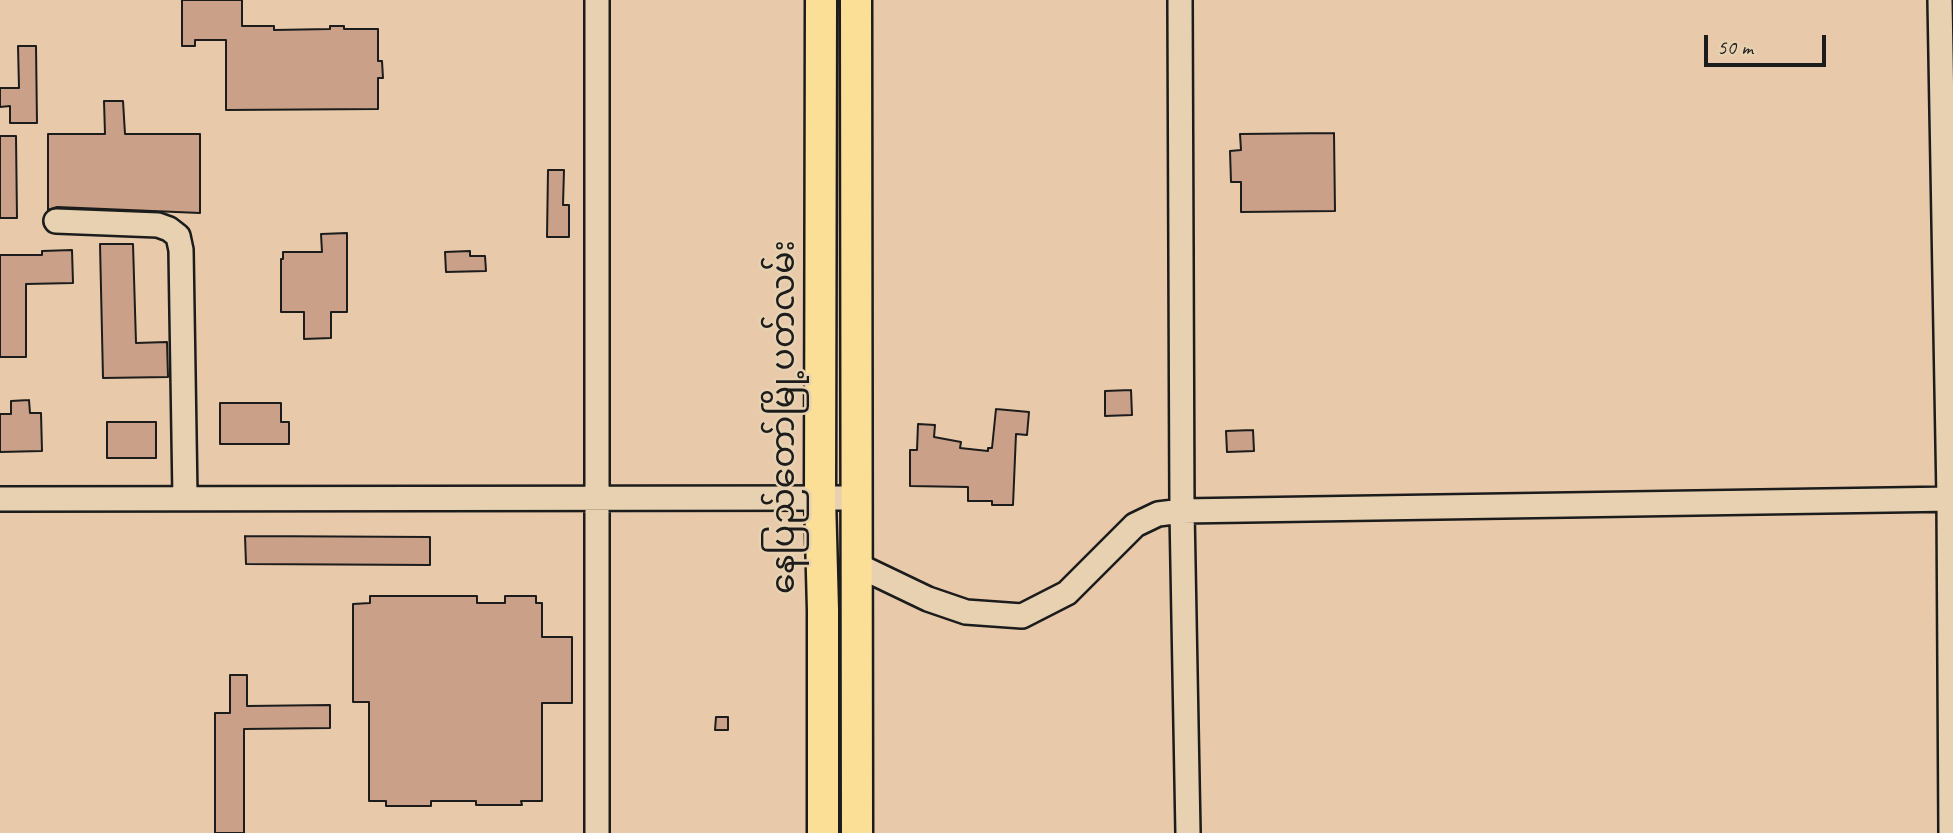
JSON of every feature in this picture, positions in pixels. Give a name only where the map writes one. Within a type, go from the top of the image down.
[{"type":"main road","name":"နေပြည်တော်မြို့ပတ်လမ်း","points":[[821,0],[820,498],[823,833]]},
{"type":"main road","points":[[856,0],[857,833]]},
{"type":"street","points":[[597,0],[597,833]]},
{"type":"street","points":[[1180,0],[1182,510],[1188,833]]},
{"type":"street","points":[[1940,0],[1951,499],[1951,833]]},
{"type":"street","points":[[56,221],[158,225],[178,236],[181,250],[185,497]]},
{"type":"street","points":[[0,499],[855,498]]},
{"type":"street","points":[[857,565],[928,599],[966,612],[1022,616],[1067,593],[1135,525],[1157,514],[1182,510],[1951,499]]},
{"type":"building","points":[[182,0],[242,0],[242,26],[274,26],[274,30],[330,29],[330,26],[344,26],[344,29],[378,29],[378,61],[382,61],[383,78],[378,78],[378,109],[226,110],[226,40],[195,40],[195,46],[182,46]]},
{"type":"building","points":[[18,46],[36,46],[37,123],[10,123],[10,106],[0,107],[0,88],[19,88]]},
{"type":"building","points":[[104,101],[123,101],[125,134],[200,134],[200,213],[57,207],[48,210],[48,134],[105,134]]},
{"type":"building","points":[[1334,133],[1335,211],[1241,212],[1241,182],[1231,182],[1230,151],[1241,150],[1240,134]]},
{"type":"building","points":[[0,136],[16,136],[17,218],[0,218]]},
{"type":"building","points":[[548,170],[564,170],[563,205],[569,205],[569,237],[547,237]]},
{"type":"building","points":[[347,233],[347,312],[331,312],[331,338],[304,339],[304,312],[281,312],[283,252],[322,252],[321,234]]},
{"type":"building","points":[[100,244],[133,244],[136,343],[167,342],[168,377],[103,378]]},
{"type":"building","points":[[72,250],[73,283],[26,284],[26,357],[0,357],[0,255],[42,255],[42,251]]},
{"type":"building","points":[[470,251],[470,256],[485,256],[486,271],[446,272],[445,252]]},
{"type":"building","points":[[1131,390],[1132,415],[1105,416],[1105,391]]},
{"type":"building","points":[[29,400],[30,413],[41,413],[42,451],[0,452],[0,414],[11,414],[11,401]]},
{"type":"building","points":[[220,403],[281,403],[281,422],[289,422],[289,444],[220,444]]},
{"type":"building","points":[[996,409],[1029,412],[1027,435],[1016,434],[1013,505],[992,505],[992,501],[968,501],[968,487],[910,486],[910,450],[917,450],[918,424],[935,425],[934,437],[961,442],[960,448],[988,451],[988,448],[992,448]]},
{"type":"building","points":[[107,422],[156,422],[156,458],[107,458]]},
{"type":"building","points":[[1253,430],[1254,451],[1227,452],[1226,431]]},
{"type":"building","points":[[245,536],[430,537],[430,565],[246,564]]},
{"type":"building","points":[[370,596],[477,596],[477,603],[505,603],[505,596],[536,596],[536,603],[542,603],[542,637],[572,637],[572,703],[542,703],[542,801],[521,801],[522,805],[476,805],[476,801],[431,801],[431,806],[386,806],[386,801],[369,801],[369,702],[353,702],[353,604],[370,603]]},
{"type":"building","points":[[230,675],[247,675],[247,706],[330,705],[330,728],[244,729],[244,833],[215,833],[215,713],[230,713]]},
{"type":"building","points":[[716,717],[728,717],[728,730],[715,730]]}]
